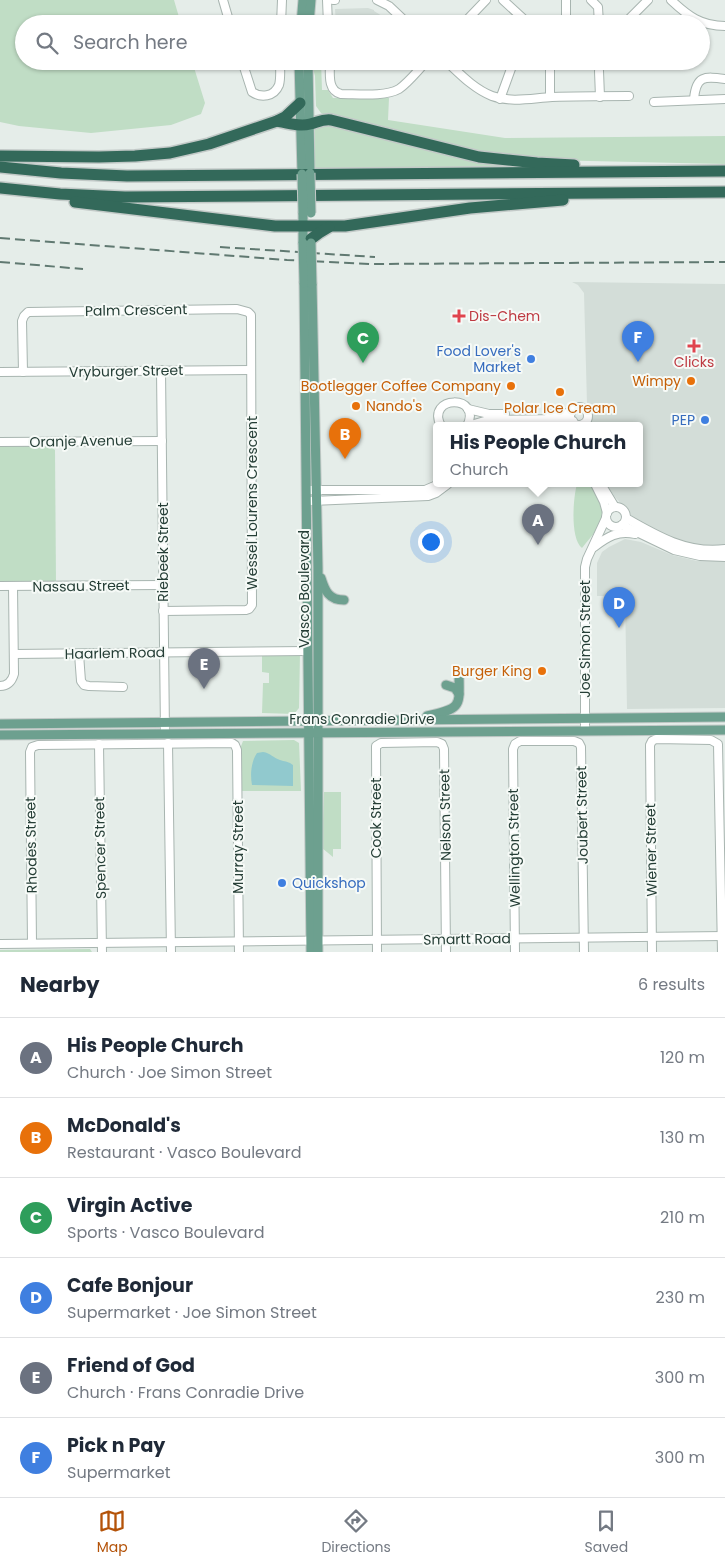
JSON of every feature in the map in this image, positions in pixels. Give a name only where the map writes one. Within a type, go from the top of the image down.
[{"type":"highway","points":[[0,156],[108,157],[170,153],[209,144],[277,121],[285,117],[300,103]]},
{"type":"highway","points":[[277,121],[305,124],[321,120],[331,120],[495,160],[589,166],[725,169]]},
{"type":"highway","points":[[0,166],[61,173],[121,176],[725,169]]},
{"type":"highway","points":[[0,188],[54,194],[120,197],[725,192]]},
{"type":"highway","points":[[0,192],[19,196],[275,226],[345,226],[470,208],[630,193]]},
{"type":"highway","points":[[309,242],[318,233],[331,226]]},
{"type":"main road","points":[[302,15],[303,0]]},
{"type":"main road","points":[[310,15],[311,0]]},
{"type":"main road","points":[[300,70],[300,103],[305,124]]},
{"type":"main road","points":[[305,124],[308,70]]},
{"type":"main road","name":"Vasco Boulevard","points":[[305,124],[309,242],[306,490],[308,732],[314,940],[318,952]]},
{"type":"main road","name":"Vasco Boulevard","points":[[308,283],[318,568],[318,733],[314,940],[311,952]]},
{"type":"main road","points":[[318,568],[327,594],[334,599],[344,600]]},
{"type":"main road","points":[[407,720],[449,711],[454,708],[458,702],[459,671]]},
{"type":"main road","points":[[446,685],[455,688],[459,694]]},
{"type":"main road","name":"Frans Conradie Drive","points":[[0,724],[725,717]]},
{"type":"main road","name":"Frans Conradie Drive","points":[[0,735],[725,730]]},
{"type":"street","points":[[223,0],[227,15]]},
{"type":"street","points":[[281,15],[282,0]]},
{"type":"street","points":[[302,10],[306,3],[311,0]]},
{"type":"street","points":[[327,0],[328,15]]},
{"type":"street","points":[[377,0],[388,2],[400,15]]},
{"type":"street","points":[[472,15],[486,0]]},
{"type":"street","points":[[503,0],[519,15]]},
{"type":"street","points":[[566,0],[566,15]]},
{"type":"street","points":[[591,0],[598,7],[598,15]]},
{"type":"street","points":[[633,15],[648,0]]},
{"type":"street","points":[[672,0],[684,15]]},
{"type":"street","points":[[710,24],[725,26]]},
{"type":"street","points":[[245,70],[252,92],[263,96],[272,93],[279,85],[280,70]]},
{"type":"street","points":[[331,70],[332,87],[335,92],[342,94],[389,93],[402,86],[418,70]]},
{"type":"street","points":[[455,70],[483,92],[500,99],[629,96]]},
{"type":"street","points":[[500,99],[511,70]]},
{"type":"street","points":[[550,70],[550,97]]},
{"type":"street","points":[[600,71],[600,96]]},
{"type":"street","points":[[694,99],[695,88],[699,81],[706,78],[725,79]]},
{"type":"street","points":[[654,102],[725,99]]},
{"type":"street","name":"Palm Crescent","points":[[23,372],[22,321],[28,312],[42,311],[243,310],[249,313],[252,319],[251,370]]},
{"type":"street","name":"Riebeek Street","points":[[161,370],[165,733]]},
{"type":"street","name":"Vryburger Street","points":[[0,372],[251,370]]},
{"type":"street","name":"Wessel Lourens Crescent","points":[[163,611],[246,610],[252,605],[251,370]]},
{"type":"street","points":[[440,422],[440,412],[444,406],[448,403],[457,402],[468,409],[488,414],[571,413],[577,407],[585,409],[588,416],[586,422]]},
{"type":"street","points":[[468,409],[470,418],[468,422]]},
{"type":"street","points":[[571,413],[573,422]]},
{"type":"street","points":[[481,422],[488,420],[558,419],[568,422]]},
{"type":"street","name":"Oranje Avenue","points":[[0,442],[162,441]]},
{"type":"street","points":[[306,490],[425,490],[433,487]]},
{"type":"street","points":[[306,501],[428,496],[444,487]]},
{"type":"street","points":[[596,487],[604,502],[609,524],[621,523],[683,546],[712,551],[725,549]]},
{"type":"street","points":[[592,548],[604,535],[621,523],[623,510],[615,507],[603,487]]},
{"type":"street","points":[[607,515],[610,509],[615,507]]},
{"type":"street","name":"Joe Simon Street","points":[[585,731],[585,576],[587,559],[607,515]]},
{"type":"street","points":[[621,523],[668,549],[700,556],[725,556]]},
{"type":"street","points":[[592,548],[616,533],[634,533],[650,539]]},
{"type":"street","name":"Nassau Street","points":[[0,586],[163,585]]},
{"type":"street","points":[[0,686],[8,684],[13,677],[13,586]]},
{"type":"street","name":"Haarlem Road","points":[[14,654],[307,651]]},
{"type":"street","points":[[80,654],[81,681],[84,685],[123,687]]},
{"type":"street","name":"Wiener Street","points":[[652,952],[650,749],[651,742],[656,740],[711,740],[718,744],[723,936]]},
{"type":"street","name":"Joubert Street","points":[[515,744],[520,741],[574,741],[580,745],[584,952]]},
{"type":"street","name":"Nelson Street","points":[[377,745],[381,742],[437,742],[442,744],[446,952]]},
{"type":"street","points":[[99,744],[168,743],[171,952]]},
{"type":"street","name":"Murray Street","points":[[168,743],[234,744],[237,750],[239,952]]},
{"type":"street","name":"Rhodes Street","points":[[32,943],[30,752],[32,747],[38,745],[99,744]]},
{"type":"street","name":"Spencer Street","points":[[99,744],[102,952]]},
{"type":"street","name":"Wellington Street","points":[[515,744],[513,749],[515,952]]},
{"type":"street","name":"Cook Street","points":[[377,745],[378,952]]},
{"type":"street","points":[[722,952],[723,936]]},
{"type":"street","name":"Smartt Road","points":[[0,944],[723,936]]},
{"type":"shaded area","points":[[368,8],[380,15],[335,15],[335,9]]},
{"type":"shaded area","points":[[572,282],[725,284],[725,547],[707,547],[677,541],[645,526],[633,517],[608,487],[643,487],[643,422],[589,422],[587,404],[584,293],[578,285]]},
{"type":"shaded area","points":[[625,539],[641,542],[672,555],[697,561],[725,561],[725,708],[627,709],[625,596],[597,596],[597,563],[602,552]]},
{"type":"green space","points":[[0,0],[174,0],[178,15],[15,15],[15,70],[195,70],[205,103],[201,114],[171,125],[91,133],[19,126],[0,122]]},
{"type":"green space","points":[[313,70],[321,70],[322,90],[328,90],[333,98],[389,98],[388,120],[505,138],[725,136],[725,164],[545,160],[491,155],[327,116],[321,113],[316,106]]},
{"type":"green space","points":[[318,123],[546,167],[315,168],[315,127]]},
{"type":"green space","points":[[49,445],[55,450],[56,583],[0,584],[0,446]]},
{"type":"green space","points":[[576,487],[592,487],[602,508],[603,515],[601,521],[582,548],[578,543],[574,527],[574,499]]},
{"type":"green space","points":[[262,652],[300,653],[299,708],[294,714],[262,713],[263,683],[269,683],[269,673],[262,672]]},
{"type":"green space","points":[[294,740],[299,743],[301,791],[241,791],[240,749],[243,741]]},
{"type":"green space","points":[[324,792],[341,792],[341,849],[333,849],[333,857],[322,848]]},
{"type":"green space","points":[[90,949],[92,952],[0,952],[0,950]]},
{"type":"water","points":[[263,752],[293,765],[293,786],[252,785],[253,760],[257,753]]},
{"type":"railway","points":[[0,238],[287,260],[370,264],[725,262]]},
{"type":"railway","points":[[220,247],[375,257]]},
{"type":"railway","points":[[0,262],[83,269]]},
{"type":"place","name":"Dis-Chem","points":[[459,316]]},
{"type":"place","name":"Clicks","points":[[694,346]]},
{"type":"place","name":"Food Lover's Market","points":[[531,359]]},
{"type":"place","name":"Pick n Pay","points":[[638,362]]},
{"type":"place","name":"Virgin Active","points":[[363,363]]},
{"type":"place","name":"Wimpy","points":[[691,381]]},
{"type":"place","name":"Bootlegger Coffee Company","points":[[511,386]]},
{"type":"place","name":"Polar Ice Cream","points":[[560,392]]},
{"type":"place","name":"Nando's","points":[[356,406]]},
{"type":"place","name":"PEP","points":[[705,420]]},
{"type":"place","name":"McDonald's","points":[[345,459]]},
{"type":"place","name":"His People Church","points":[[538,545]]},
{"type":"place","name":"Cafe Bonjour","points":[[619,628]]},
{"type":"place","name":"Burger King","points":[[542,671]]},
{"type":"place","name":"Friend of God","points":[[204,689]]},
{"type":"place","name":"Quickshop","points":[[282,883]]}]
